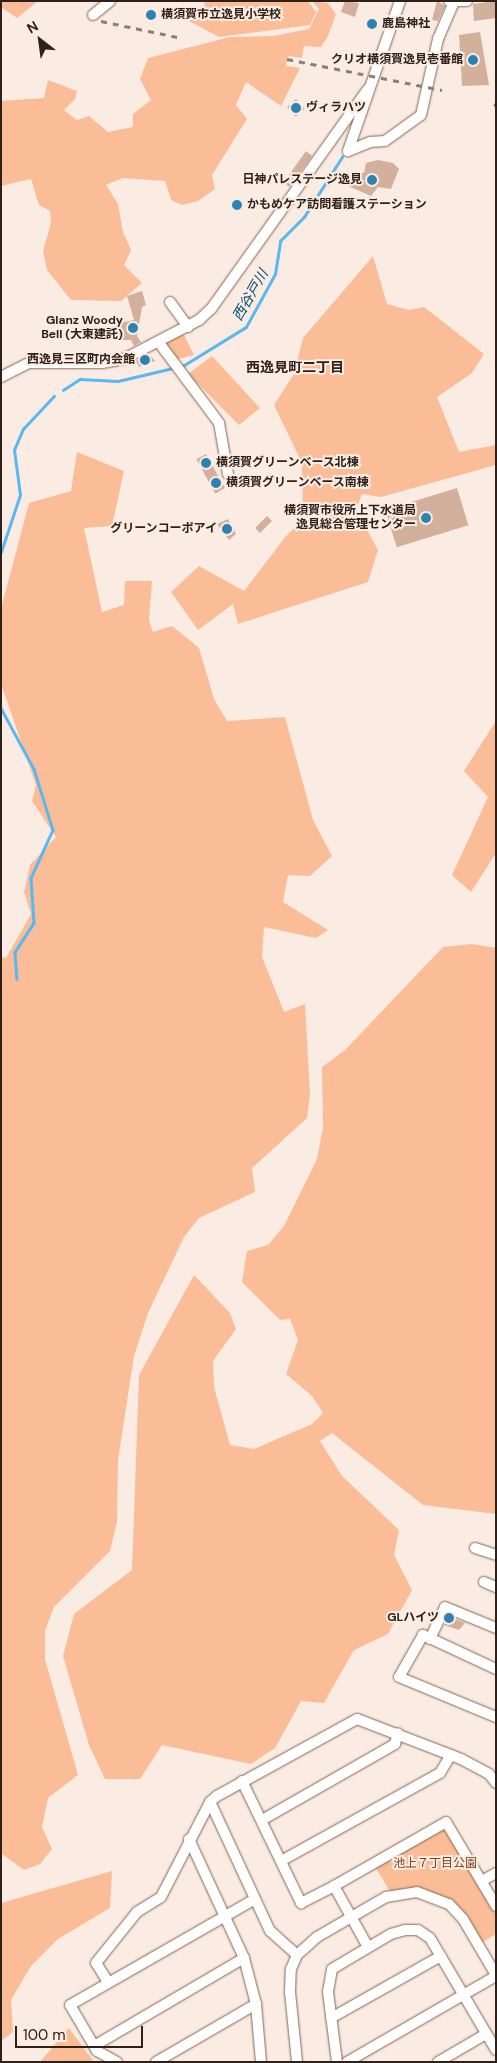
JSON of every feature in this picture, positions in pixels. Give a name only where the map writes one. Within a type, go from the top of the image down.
[{"type":"street","points":[[94,16],[110,1]]},
{"type":"street","points":[[400,1],[348,151],[370,142],[385,141],[421,115],[438,39],[454,2]]},
{"type":"street","points":[[448,1],[467,1]]},
{"type":"street","points":[[1,377],[29,363],[102,363],[124,359],[160,344],[188,327],[211,309],[368,89]]},
{"type":"street","points":[[170,302],[188,327]]},
{"type":"street","points":[[160,344],[219,423],[228,474]]},
{"type":"street","points":[[475,1548],[496,1555]]},
{"type":"street","points":[[484,1582],[496,1587]]},
{"type":"street","points":[[430,1639],[445,1607],[496,1628]]},
{"type":"street","points":[[496,1669],[423,1636],[399,1677],[496,1717]]},
{"type":"street","points":[[108,1982],[96,1963],[138,1912],[161,1897],[189,1839],[210,1802],[242,1781],[347,1722],[365,1720],[398,1733],[451,1755],[489,1774],[496,1783]]},
{"type":"street","points":[[262,1820],[395,1744],[398,1733]]},
{"type":"street","points":[[280,1861],[440,1773],[451,1755]]},
{"type":"street","points":[[242,1781],[301,1903],[446,1822],[496,1906]]},
{"type":"street","points":[[210,1802],[275,1940],[296,1955]]},
{"type":"street","points":[[189,1839],[244,1958],[256,2004],[261,2062]]},
{"type":"street","points":[[482,1881],[496,1873]]},
{"type":"street","points":[[334,1886],[368,1947]]},
{"type":"street","points":[[297,2062],[290,1992],[291,1969],[296,1955],[350,1916],[400,1892],[432,1895],[449,1904],[462,1919],[496,1975],[347,2062]]},
{"type":"street","points":[[117,2062],[94,2046],[70,2006],[108,1982],[255,1899]]},
{"type":"street","points":[[337,2062],[328,1980],[332,1969],[391,1934],[418,1930],[430,1938],[496,2050]]},
{"type":"street","points":[[331,2018],[441,1956]]},
{"type":"street","points":[[94,2046],[244,1958]]},
{"type":"street","points":[[156,2062],[256,2004]]},
{"type":"street","points":[[438,2062],[486,2034]]},
{"type":"green space","points":[[1,1],[38,1],[17,18],[1,7]]},
{"type":"green space","points":[[205,1],[308,1],[316,12],[310,25],[219,37],[189,21],[204,8]]},
{"type":"green space","points":[[312,1],[328,3],[336,14],[328,36],[321,47],[304,46],[302,58],[288,56],[286,66],[300,68],[281,106],[246,82],[236,105],[247,119],[212,175],[215,189],[198,201],[182,205],[171,200],[165,181],[123,178],[106,185],[118,204],[123,232],[131,250],[124,265],[142,283],[121,301],[71,300],[47,270],[43,251],[51,223],[50,211],[39,205],[31,179],[1,186],[1,101],[44,98],[48,80],[77,91],[75,99],[64,110],[77,120],[89,116],[108,132],[133,127],[133,114],[151,100],[140,79],[148,58],[230,37],[274,36],[309,29],[319,9]]},
{"type":"green space","points":[[373,256],[387,304],[409,310],[424,307],[484,354],[472,373],[437,397],[459,452],[496,445],[496,465],[381,497],[362,494],[356,510],[378,550],[368,582],[238,624],[233,604],[198,630],[171,592],[199,566],[244,591],[286,536],[303,520],[302,463],[274,405],[294,374],[303,338]]},
{"type":"green space","points":[[183,333],[194,355],[174,360],[163,344]]},
{"type":"green space","points":[[212,356],[260,408],[239,425],[188,374]]},
{"type":"green space","points":[[77,452],[124,471],[112,526],[84,528],[102,612],[124,605],[125,581],[152,581],[149,620],[153,632],[172,626],[199,648],[214,699],[227,721],[285,717],[313,820],[332,856],[310,876],[288,875],[283,902],[328,930],[316,938],[264,927],[262,957],[284,1012],[305,1004],[310,1094],[307,1118],[252,1168],[255,1192],[199,1218],[184,1237],[148,1313],[134,1356],[118,1460],[117,1522],[110,1551],[54,1607],[45,1631],[45,1659],[78,1775],[48,1798],[42,1827],[52,1849],[40,1864],[24,1870],[1,1853],[1,957],[6,958],[31,914],[24,892],[30,865],[56,837],[32,801],[36,785],[1,684],[1,609],[29,503],[71,491]]},
{"type":"green space","points":[[496,721],[496,853],[471,892],[452,875],[488,797],[464,771]]},
{"type":"green space","points":[[472,944],[496,948],[496,1514],[423,1505],[332,1433],[320,1441],[342,1476],[399,1530],[394,1555],[412,1590],[388,1634],[354,1650],[324,1703],[301,1701],[275,1748],[251,1764],[162,1745],[140,1779],[105,1779],[89,1745],[63,1656],[74,1614],[132,1570],[139,1375],[194,1275],[230,1313],[236,1329],[213,1361],[214,1387],[230,1445],[254,1449],[312,1424],[323,1413],[312,1396],[286,1374],[298,1340],[290,1319],[280,1320],[242,1282],[247,1251],[268,1245],[284,1226],[317,1159],[323,1127],[322,1067],[345,1050],[443,947]]},
{"type":"green space","name":"池上７丁目公園","points":[[446,1822],[496,1906],[496,1934],[478,1945],[463,1919],[432,1895],[392,1895],[373,1863]]},
{"type":"green space","points":[[112,1871],[110,1908],[58,1939],[31,1966],[11,2000],[13,2032],[1,2041],[1,1903]]},
{"type":"green space","points":[[69,2028],[94,2062],[40,2062]]},
{"type":"building","points":[[345,1],[359,3],[355,17],[341,12]]},
{"type":"building","points":[[437,1],[445,6],[438,21],[432,20]]},
{"type":"building","points":[[496,1],[496,18],[474,21],[473,4]]},
{"type":"building","name":"クリオ横須賀逸見壱番館","points":[[480,32],[489,85],[462,86],[459,35]]},
{"type":"building","name":"ヴィラハツ","points":[[296,99],[305,109],[296,117],[287,107]]},
{"type":"building","points":[[306,151],[312,156],[289,187],[284,182]]},
{"type":"building","name":"日神パレステージ逸見","points":[[378,160],[393,163],[399,169],[391,189],[378,187],[371,196],[348,186],[352,172],[364,173],[366,163]]},
{"type":"building","points":[[142,291],[146,305],[142,307],[137,336],[141,342],[134,346],[131,340],[116,340],[115,324],[134,320],[127,296]]},
{"type":"building","name":"西逸見三区町内会館","points":[[149,354],[155,361],[139,367],[136,361]]},
{"type":"building","points":[[206,454],[225,488],[215,493],[196,459]]},
{"type":"building","name":"横須賀市役所上下水道局 逸見総合管理センター","points":[[457,488],[468,525],[397,547],[385,510]]},
{"type":"building","points":[[267,516],[272,521],[260,533],[255,528]]},
{"type":"building","name":"グリーンコーポアイ","points":[[228,519],[236,534],[229,540],[217,524]]},
{"type":"building","name":"GLハイツ","points":[[448,1616],[465,1623],[459,1630],[444,1625]]},
{"type":"waterway","name":"西谷戸川","points":[[181,367],[246,327],[275,274],[280,241],[304,217],[342,157]]},
{"type":"waterway","name":"西谷戸川","points":[[63,390],[80,379],[118,381],[173,368]]},
{"type":"waterway","name":"西谷戸川","points":[[1,552],[20,495],[14,450],[23,429],[54,396]]},
{"type":"waterway","points":[[1,708],[34,769],[53,830],[31,878],[34,923],[15,952],[17,979]]},
{"type":"railway","points":[[101,21],[177,37]]},
{"type":"railway","points":[[287,59],[442,90]]},
{"type":"place","name":"横須賀市立逸見小学校","points":[[151,15]]},
{"type":"place","name":"鹿島神社","points":[[372,24]]},
{"type":"place","name":"クリオ横須賀逸見壱番館","points":[[473,60]]},
{"type":"place","name":"ヴィラハツ","points":[[296,108]]},
{"type":"place","name":"日神パレステージ逸見","points":[[372,180]]},
{"type":"place","name":"かもめケア訪問看護ステーション","points":[[237,205]]},
{"type":"place","name":"Glanz Woody Bell (大東建託)","points":[[133,328]]},
{"type":"place","name":"西逸見三区町内会館","points":[[145,360]]},
{"type":"place","name":"横須賀グリーンベース北棟","points":[[206,463]]},
{"type":"place","name":"横須賀グリーンベース南棟","points":[[216,483]]},
{"type":"place","name":"横須賀市役所上下水道局 逸見総合管理センター","points":[[426,518]]},
{"type":"place","name":"グリーンコーポアイ","points":[[227,529]]},
{"type":"place","name":"GLハイツ","points":[[449,1618]]},
{"type":"district","name":"西逸見町二丁目","points":[[295,367]]}]
